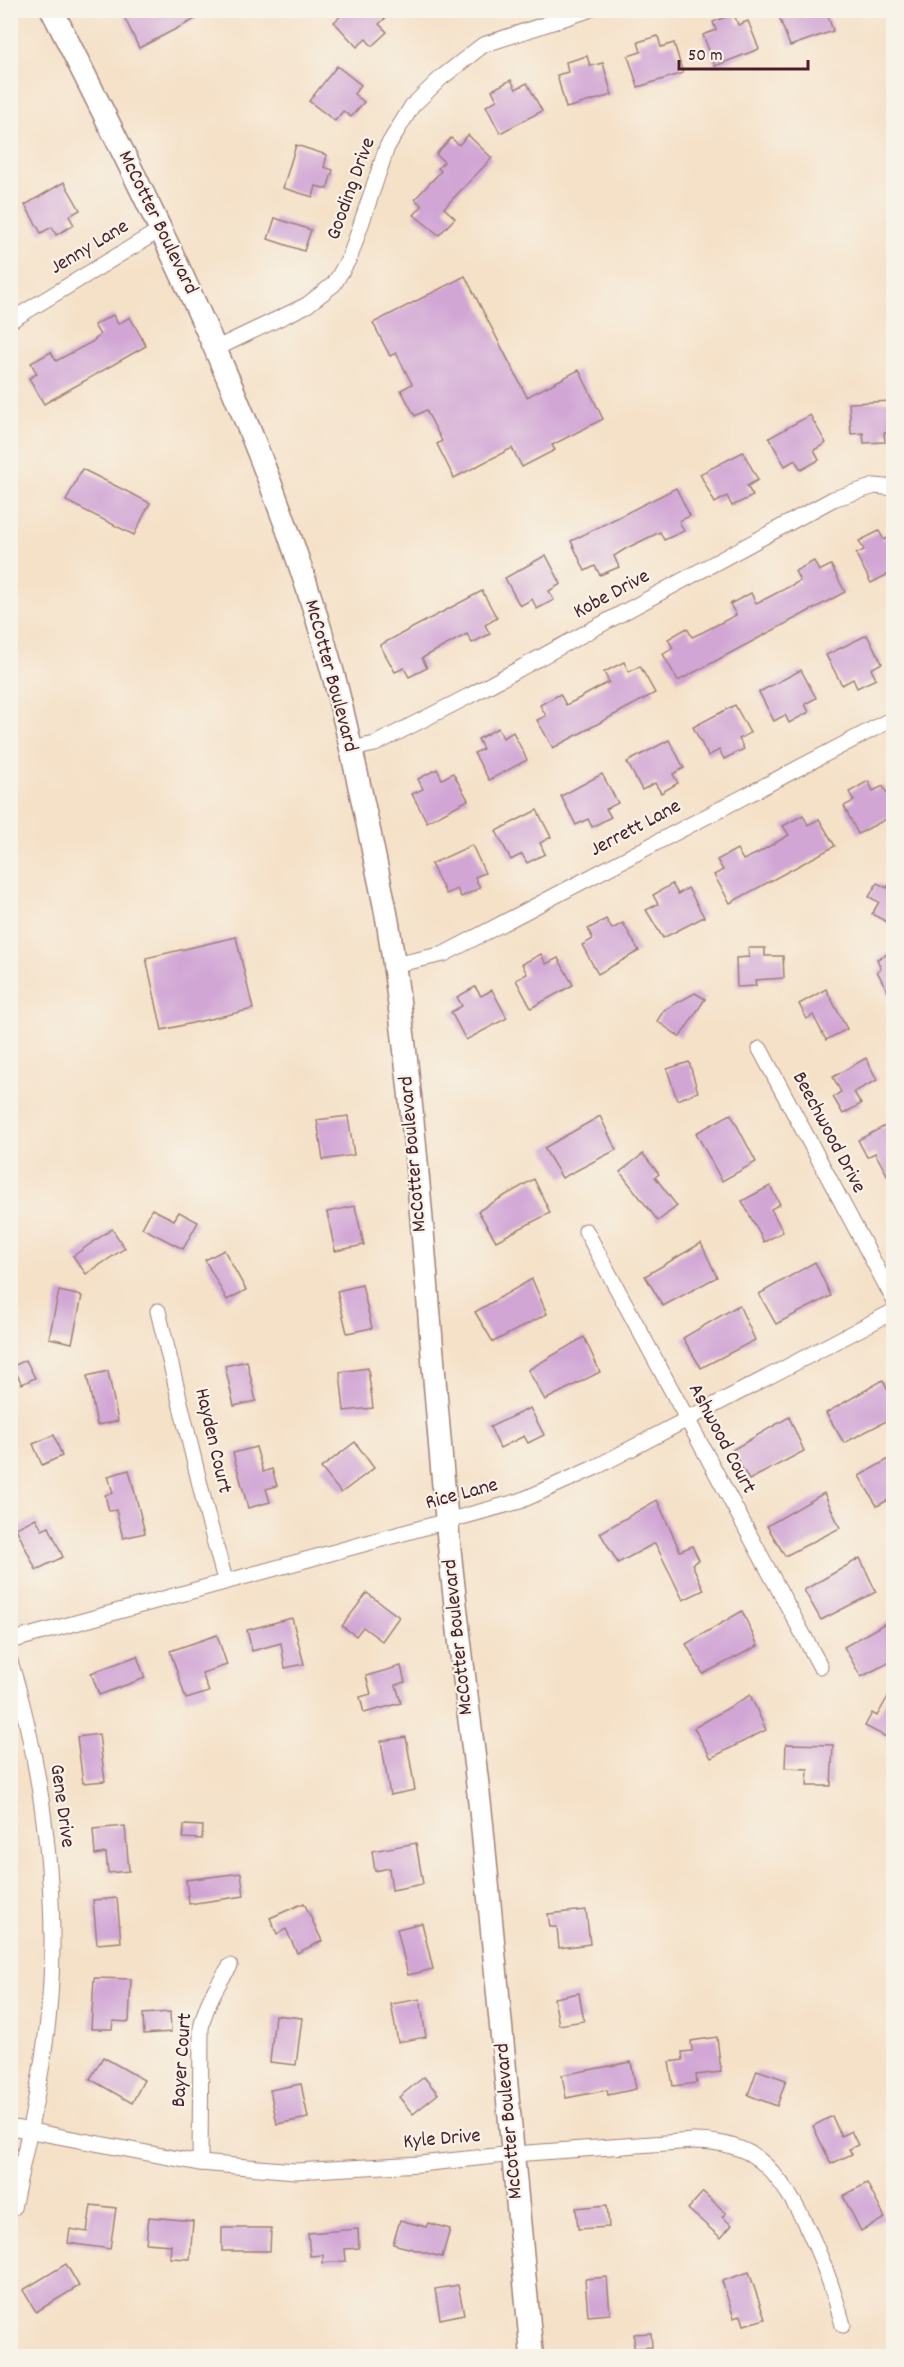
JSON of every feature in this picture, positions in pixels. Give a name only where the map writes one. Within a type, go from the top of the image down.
[{"type":"street","name":"McCotter Boulevard","points":[[52,10],[160,230],[215,349],[250,430],[295,552],[333,675],[388,923],[417,1176],[447,1522],[464,1686],[481,1816],[532,2356]]},
{"type":"street","name":"Gooding Drive","points":[[215,349],[307,305],[334,284],[350,257],[387,147],[412,106],[441,78],[483,45],[589,10]]},
{"type":"street","name":"Jenny Lane","points":[[10,321],[160,230]]},
{"type":"street","name":"Kobe Drive","points":[[351,749],[375,744],[469,696],[833,499],[875,486],[894,488]]},
{"type":"street","name":"Jerrett Lane","points":[[394,965],[444,954],[894,718]]},
{"type":"street","name":"Beechwood Drive","points":[[760,1049],[894,1300]]},
{"type":"street","name":"Ashwood Court","points":[[586,1231],[820,1666]]},
{"type":"street","name":"Hayden Court","points":[[158,1311],[225,1580]]},
{"type":"street","name":"Rice Lane","points":[[10,1641],[225,1580],[498,1508],[594,1468],[894,1311]]},
{"type":"street","name":"Gene Drive","points":[[10,1661],[31,1743],[40,1797],[47,1851],[51,1914],[48,2022],[31,2131],[13,2208]]},
{"type":"street","name":"Bayer Court","points":[[200,2163],[201,2028],[212,1993],[230,1966]]},
{"type":"street","name":"Kyle Drive","points":[[10,2127],[200,2163],[263,2169],[324,2170],[693,2141],[722,2143],[751,2154],[775,2174],[803,2220],[823,2262],[843,2325]]},
{"type":"building","points":[[121,10],[213,10],[139,48]]},
{"type":"building","points":[[348,10],[394,10],[379,24],[387,32],[372,46],[366,39],[357,47],[334,22]]},
{"type":"building","points":[[787,10],[826,10],[833,31],[790,46],[778,14]]},
{"type":"building","points":[[734,14],[738,25],[748,21],[759,49],[715,66],[703,35],[716,30],[713,22]]},
{"type":"building","points":[[658,36],[661,47],[674,43],[683,73],[638,87],[628,56],[641,52],[638,42]]},
{"type":"building","points":[[587,56],[590,66],[603,63],[612,95],[566,108],[557,75],[568,72],[566,62]]},
{"type":"building","points":[[337,66],[361,85],[354,94],[364,102],[351,117],[343,111],[335,121],[309,101]]},
{"type":"building","points":[[511,80],[516,89],[527,83],[542,111],[500,133],[486,106],[497,100],[492,90]]},
{"type":"building","points":[[468,135],[492,158],[444,208],[455,218],[439,235],[414,215],[422,206],[415,199],[441,171],[438,168],[444,162],[436,154],[451,138],[459,145]]},
{"type":"building","points":[[296,145],[327,155],[324,167],[333,170],[327,189],[316,186],[313,197],[283,188]]},
{"type":"building","points":[[64,182],[80,210],[69,216],[74,225],[56,235],[52,227],[41,233],[25,205]]},
{"type":"building","points":[[275,218],[311,230],[304,251],[268,239]]},
{"type":"building","points":[[465,276],[527,397],[579,370],[603,419],[552,445],[555,450],[522,467],[512,448],[454,478],[437,444],[442,441],[426,410],[415,416],[401,390],[412,384],[396,353],[390,356],[373,323]]},
{"type":"building","points":[[113,315],[118,324],[130,317],[146,346],[44,404],[29,378],[37,374],[31,363],[51,352],[56,361],[92,342],[100,335],[94,325]]},
{"type":"building","points":[[894,401],[894,432],[884,433],[885,442],[864,443],[863,433],[851,434],[849,403]]},
{"type":"building","points":[[810,415],[826,443],[814,450],[819,460],[801,470],[795,460],[785,466],[769,438]]},
{"type":"building","points":[[743,452],[758,480],[747,486],[753,496],[732,506],[727,496],[715,503],[700,474]]},
{"type":"building","points":[[82,469],[150,503],[134,535],[66,501]]},
{"type":"building","points":[[676,488],[690,516],[679,521],[684,531],[664,540],[660,532],[625,549],[614,556],[619,567],[600,575],[595,566],[585,571],[571,541]]},
{"type":"building","points":[[879,531],[884,540],[894,534],[894,571],[871,583],[856,554],[864,550],[859,541]]},
{"type":"building","points":[[546,555],[561,584],[549,591],[554,600],[537,609],[532,599],[520,606],[505,578]]},
{"type":"building","points":[[814,561],[819,571],[831,565],[845,592],[678,681],[663,654],[673,648],[668,639],[687,628],[692,637],[736,615],[730,604],[751,593],[756,603],[800,581],[795,571]]},
{"type":"building","points":[[482,591],[497,618],[485,625],[490,634],[472,643],[467,634],[422,658],[427,668],[409,677],[404,668],[395,672],[380,645]]},
{"type":"building","points":[[867,635],[882,663],[871,669],[876,679],[857,688],[853,679],[842,685],[826,655]]},
{"type":"building","points":[[624,662],[629,672],[640,666],[655,693],[553,748],[537,720],[546,716],[540,705],[560,694],[566,705],[576,700],[609,682],[604,672]]},
{"type":"building","points":[[801,670],[816,698],[805,704],[809,712],[789,723],[785,715],[774,721],[759,692]]},
{"type":"building","points":[[735,705],[750,733],[739,739],[744,749],[724,759],[719,750],[708,756],[693,727]]},
{"type":"building","points":[[498,728],[503,738],[513,732],[527,760],[489,780],[474,753],[483,749],[478,739]]},
{"type":"building","points":[[669,740],[684,768],[673,774],[678,783],[661,793],[655,783],[642,790],[627,762]]},
{"type":"building","points":[[437,769],[442,779],[453,773],[468,800],[427,822],[412,794],[423,789],[418,779]]},
{"type":"building","points":[[602,774],[618,803],[606,809],[611,817],[592,827],[588,819],[576,825],[561,796]]},
{"type":"building","points":[[868,781],[873,791],[883,786],[894,806],[894,815],[858,834],[844,806],[854,801],[849,792]]},
{"type":"building","points":[[537,810],[551,837],[540,843],[545,854],[527,863],[522,854],[511,860],[496,831]]},
{"type":"building","points":[[803,815],[808,825],[819,819],[835,846],[730,903],[714,875],[723,870],[717,860],[737,849],[743,860],[756,854],[789,835],[783,826]]},
{"type":"building","points":[[472,845],[485,873],[475,877],[480,888],[461,897],[457,889],[446,894],[431,864]]},
{"type":"building","points":[[894,876],[894,926],[872,914],[879,902],[869,897],[877,883],[887,888]]},
{"type":"building","points":[[672,884],[678,894],[688,888],[704,917],[663,938],[646,910],[658,904],[653,895]]},
{"type":"building","points":[[606,919],[612,929],[623,923],[639,951],[598,974],[582,945],[593,939],[588,929]]},
{"type":"building","points":[[236,937],[253,1009],[162,1030],[146,958]]},
{"type":"building","points":[[748,948],[765,948],[765,956],[783,956],[784,978],[755,980],[756,986],[737,987],[736,958],[749,957]]},
{"type":"building","points":[[894,951],[894,1004],[877,971],[881,969],[877,959]]},
{"type":"building","points":[[541,954],[546,964],[558,958],[573,985],[531,1008],[516,980],[527,974],[522,964]]},
{"type":"building","points":[[475,987],[481,996],[492,990],[507,1018],[466,1040],[451,1012],[462,1006],[457,997]]},
{"type":"building","points":[[826,989],[847,1029],[826,1040],[813,1015],[807,1019],[799,1004]]},
{"type":"building","points":[[695,993],[705,999],[680,1037],[657,1021],[664,1010]]},
{"type":"building","points":[[866,1058],[877,1080],[854,1092],[861,1104],[843,1114],[833,1097],[841,1092],[833,1077]]},
{"type":"building","points":[[689,1062],[698,1092],[677,1100],[667,1069]]},
{"type":"building","points":[[731,1114],[756,1162],[722,1181],[696,1133]]},
{"type":"building","points":[[348,1116],[354,1155],[323,1160],[317,1120]]},
{"type":"building","points":[[600,1116],[616,1150],[562,1178],[544,1148]]},
{"type":"building","points":[[885,1126],[894,1142],[894,1187],[875,1153],[867,1157],[858,1140]]},
{"type":"building","points":[[643,1154],[659,1174],[655,1177],[677,1206],[658,1221],[620,1172]]},
{"type":"building","points":[[534,1179],[550,1213],[496,1241],[478,1211]]},
{"type":"building","points":[[770,1186],[780,1204],[771,1209],[783,1232],[764,1242],[742,1201]]},
{"type":"building","points":[[355,1206],[364,1245],[335,1251],[327,1212]]},
{"type":"building","points":[[152,1209],[174,1220],[179,1212],[198,1222],[183,1249],[142,1228]]},
{"type":"building","points":[[112,1229],[125,1248],[86,1274],[73,1256]]},
{"type":"building","points":[[701,1243],[717,1277],[663,1306],[645,1276]]},
{"type":"building","points":[[224,1250],[246,1290],[227,1300],[205,1260]]},
{"type":"building","points":[[815,1262],[831,1296],[776,1324],[759,1294]]},
{"type":"building","points":[[532,1279],[547,1314],[493,1342],[475,1312]]},
{"type":"building","points":[[362,1285],[372,1328],[347,1333],[337,1291]]},
{"type":"building","points":[[59,1291],[82,1296],[72,1343],[49,1338]]},
{"type":"building","points":[[739,1305],[755,1340],[701,1368],[683,1338]]},
{"type":"building","points":[[584,1337],[600,1372],[545,1400],[528,1370]]},
{"type":"building","points":[[26,1360],[35,1378],[22,1384],[13,1366]]},
{"type":"building","points":[[247,1361],[256,1401],[234,1406],[225,1366]]},
{"type":"building","points":[[368,1368],[373,1408],[344,1411],[340,1372]]},
{"type":"building","points":[[108,1371],[118,1421],[97,1425],[87,1376]]},
{"type":"building","points":[[883,1380],[894,1404],[894,1417],[844,1443],[826,1413]]},
{"type":"building","points":[[530,1408],[544,1435],[528,1443],[524,1436],[500,1448],[490,1427]]},
{"type":"building","points":[[789,1417],[804,1451],[749,1480],[732,1450]]},
{"type":"building","points":[[54,1435],[62,1456],[42,1465],[33,1444]]},
{"type":"building","points":[[355,1442],[374,1468],[341,1493],[321,1468]]},
{"type":"building","points":[[256,1447],[263,1472],[272,1469],[277,1486],[266,1489],[270,1502],[248,1508],[233,1453]]},
{"type":"building","points":[[894,1456],[894,1497],[877,1506],[859,1476]]},
{"type":"building","points":[[129,1470],[145,1533],[123,1538],[116,1510],[109,1511],[105,1495],[113,1493],[108,1476]]},
{"type":"building","points":[[824,1493],[840,1528],[785,1556],[767,1526]]},
{"type":"building","points":[[657,1500],[680,1551],[692,1546],[699,1560],[692,1564],[704,1590],[683,1600],[655,1543],[618,1563],[600,1533]]},
{"type":"building","points":[[36,1518],[42,1530],[49,1527],[63,1557],[36,1570],[16,1528]]},
{"type":"building","points":[[860,1558],[876,1592],[821,1620],[804,1590]]},
{"type":"building","points":[[367,1593],[399,1617],[382,1641],[363,1627],[356,1636],[342,1626]]},
{"type":"building","points":[[742,1611],[758,1646],[703,1674],[686,1644]]},
{"type":"building","points":[[292,1618],[304,1664],[285,1668],[281,1643],[252,1651],[247,1630]]},
{"type":"building","points":[[894,1618],[894,1660],[861,1677],[844,1647]]},
{"type":"building","points":[[217,1635],[227,1665],[202,1673],[209,1692],[186,1699],[170,1651]]},
{"type":"building","points":[[137,1656],[145,1678],[99,1695],[91,1673]]},
{"type":"building","points":[[401,1666],[405,1682],[396,1685],[401,1703],[364,1713],[360,1697],[371,1694],[366,1676]]},
{"type":"building","points":[[894,1686],[894,1741],[865,1726],[872,1713],[877,1716]]},
{"type":"building","points":[[750,1695],[766,1730],[711,1758],[694,1728]]},
{"type":"building","points":[[99,1734],[105,1781],[83,1783],[77,1737]]},
{"type":"building","points":[[406,1737],[415,1790],[390,1795],[381,1741]]},
{"type":"building","points":[[786,1744],[833,1745],[831,1786],[807,1786],[808,1769],[785,1768]]},
{"type":"building","points":[[184,1825],[203,1826],[202,1839],[183,1838]]},
{"type":"building","points":[[125,1826],[129,1871],[108,1873],[106,1853],[95,1855],[93,1829]]},
{"type":"building","points":[[416,1843],[423,1884],[392,1890],[389,1868],[375,1871],[372,1851]]},
{"type":"building","points":[[241,1873],[244,1896],[189,1904],[186,1880]]},
{"type":"building","points":[[117,1898],[121,1942],[97,1944],[93,1900]]},
{"type":"building","points":[[304,1903],[322,1941],[297,1953],[286,1929],[277,1934],[270,1918]]},
{"type":"building","points":[[586,1910],[590,1944],[559,1948],[557,1927],[550,1927],[548,1914]]},
{"type":"building","points":[[422,1923],[433,1969],[408,1975],[397,1929]]},
{"type":"building","points":[[94,1978],[131,1979],[129,2022],[113,2021],[112,2029],[91,2029]]},
{"type":"building","points":[[579,1993],[584,2021],[559,2025],[554,1998]]},
{"type":"building","points":[[420,1999],[426,2037],[398,2042],[391,2004]]},
{"type":"building","points":[[170,2012],[171,2032],[144,2034],[143,2014]]},
{"type":"building","points":[[275,2015],[302,2018],[296,2065],[270,2062]]},
{"type":"building","points":[[717,2037],[721,2072],[696,2075],[697,2083],[673,2086],[669,2062],[683,2060],[682,2052],[692,2051],[691,2041]]},
{"type":"building","points":[[103,2057],[144,2080],[132,2103],[90,2079]]},
{"type":"building","points":[[631,2062],[636,2089],[608,2095],[607,2090],[566,2098],[562,2075]]},
{"type":"building","points":[[757,2070],[786,2080],[777,2106],[748,2095]]},
{"type":"building","points":[[424,2077],[438,2094],[413,2114],[399,2097]]},
{"type":"building","points":[[301,2084],[308,2118],[277,2124],[270,2090]]},
{"type":"building","points":[[832,2116],[841,2136],[851,2131],[858,2145],[849,2149],[852,2154],[831,2164],[813,2126]]},
{"type":"building","points":[[867,2183],[885,2218],[861,2231],[843,2196]]},
{"type":"building","points":[[703,2192],[726,2213],[722,2217],[732,2225],[721,2238],[688,2209]]},
{"type":"building","points":[[91,2205],[116,2208],[110,2249],[68,2243],[70,2229],[87,2232]]},
{"type":"building","points":[[607,2205],[609,2227],[578,2229],[576,2208]]},
{"type":"building","points":[[149,2217],[193,2221],[190,2259],[170,2258],[171,2245],[146,2243]]},
{"type":"building","points":[[400,2220],[426,2227],[428,2223],[450,2229],[442,2257],[393,2244]]},
{"type":"building","points":[[222,2228],[271,2228],[270,2251],[222,2251]]},
{"type":"building","points":[[358,2229],[359,2248],[345,2249],[346,2261],[323,2263],[323,2255],[310,2256],[308,2233]]},
{"type":"building","points":[[66,2264],[79,2286],[36,2312],[23,2290]]},
{"type":"building","points":[[749,2272],[765,2319],[744,2325],[741,2315],[734,2318],[722,2281]]},
{"type":"building","points":[[607,2277],[610,2314],[588,2316],[585,2279]]},
{"type":"building","points":[[458,2285],[464,2314],[440,2319],[435,2289]]},
{"type":"building","points":[[651,2333],[652,2347],[634,2348],[634,2334]]}]
